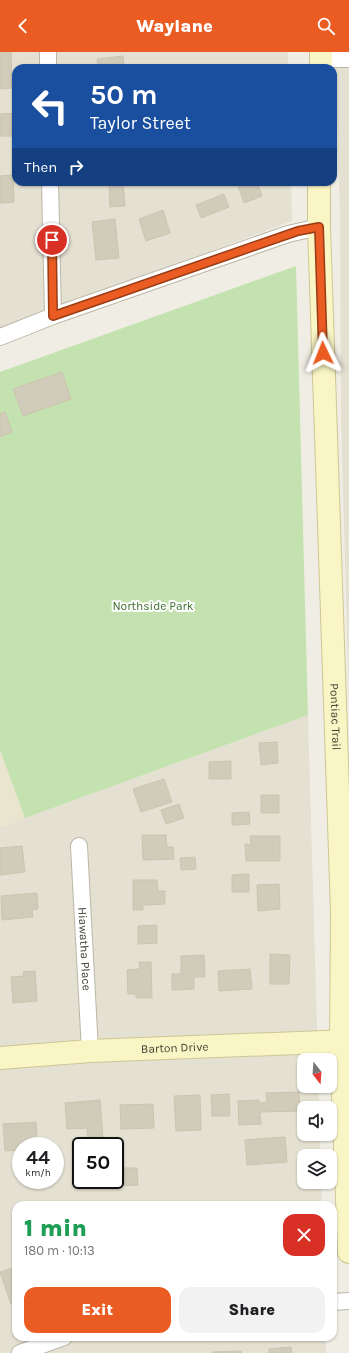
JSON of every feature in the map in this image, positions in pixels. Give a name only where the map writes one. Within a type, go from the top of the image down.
[{"type":"main road","name":"Pontiac Trail","points":[[319,186],[319,227],[342,912],[349,1252]]},
{"type":"main road","name":"Barton Drive","points":[[0,1058],[90,1052],[345,1041]]},
{"type":"street","points":[[48,52],[48,64]]},
{"type":"street","points":[[321,60],[349,59]]},
{"type":"street","points":[[50,186],[53,316]]},
{"type":"street","points":[[0,337],[53,316],[298,231],[319,227]]},
{"type":"street","name":"Hiawatha Place","points":[[79,846],[90,1052]]},
{"type":"street","points":[[337,1302],[349,1301]]},
{"type":"street","points":[[20,1353],[53,1341]]},
{"type":"shaded area","points":[[0,52],[288,52],[288,64],[12,64],[12,186],[291,186],[292,221],[0,330]]},
{"type":"shaded area","points":[[335,52],[349,52],[349,706],[341,418],[340,215],[337,64],[335,64]]},
{"type":"shaded area","points":[[308,715],[318,1053],[297,1053],[297,1093],[319,1093],[319,1101],[297,1101],[297,1141],[320,1141],[320,1149],[297,1149],[297,1189],[321,1189],[322,1201],[12,1201],[12,1341],[325,1341],[326,1353],[0,1353],[0,827]]},
{"type":"shaded area","points":[[0,750],[25,818],[0,827]]},
{"type":"green space","name":"Northside Park","points":[[296,266],[308,715],[25,818],[0,750],[0,372]]},
{"type":"building","points":[[0,52],[11,52],[12,88],[0,89]]},
{"type":"building","points":[[123,56],[124,64],[98,64],[97,59]]},
{"type":"building","points":[[12,113],[12,136],[0,136],[0,114]]},
{"type":"building","points":[[12,175],[14,202],[0,203],[0,176]]},
{"type":"building","points":[[109,186],[123,186],[125,206],[110,207]]},
{"type":"building","points":[[238,186],[258,186],[262,196],[244,203]]},
{"type":"building","points":[[224,194],[229,207],[201,218],[196,205]]},
{"type":"building","points":[[163,210],[170,233],[146,241],[139,219]]},
{"type":"building","points":[[115,219],[119,258],[96,260],[92,222]]},
{"type":"building","points":[[62,372],[71,399],[23,416],[13,389]]},
{"type":"building","points":[[5,412],[12,432],[0,437],[0,414]]},
{"type":"building","points":[[277,742],[278,763],[261,765],[259,743]]},
{"type":"building","points":[[231,761],[231,779],[209,779],[209,762]]},
{"type":"building","points":[[164,779],[172,802],[141,812],[133,789]]},
{"type":"building","points":[[261,795],[279,795],[279,813],[261,813]]},
{"type":"building","points":[[179,804],[184,818],[166,824],[161,810]]},
{"type":"building","points":[[249,812],[250,824],[232,825],[232,813]]},
{"type":"building","points":[[142,835],[166,835],[167,847],[173,847],[174,859],[143,860]]},
{"type":"building","points":[[250,836],[280,836],[280,861],[246,861],[245,844],[251,845]]},
{"type":"building","points":[[22,846],[25,872],[0,875],[0,848]]},
{"type":"building","points":[[195,857],[196,869],[181,870],[180,858]]},
{"type":"building","points":[[249,874],[249,892],[232,892],[232,875]]},
{"type":"building","points":[[133,880],[157,880],[158,891],[165,891],[165,904],[143,905],[143,910],[133,910]]},
{"type":"building","points":[[279,884],[280,909],[258,911],[257,885]]},
{"type":"building","points":[[37,893],[38,909],[32,910],[33,917],[2,920],[1,896]]},
{"type":"building","points":[[157,925],[157,943],[138,944],[138,926]]},
{"type":"building","points":[[270,954],[290,955],[289,984],[270,984]]},
{"type":"building","points":[[204,955],[205,977],[194,977],[194,989],[172,990],[172,974],[181,974],[181,956]]},
{"type":"building","points":[[139,962],[151,962],[152,998],[136,998],[136,994],[128,994],[127,970],[140,969]]},
{"type":"building","points":[[250,969],[252,989],[219,991],[218,971]]},
{"type":"building","points":[[35,971],[37,1001],[13,1003],[11,977],[24,976],[23,972]]},
{"type":"building","points":[[266,1093],[299,1093],[299,1101],[297,1101],[297,1111],[260,1112],[261,1124],[239,1125],[238,1101],[259,1100],[259,1103],[267,1102]]},
{"type":"building","points":[[229,1094],[230,1116],[212,1116],[211,1095]]},
{"type":"building","points":[[200,1095],[201,1130],[176,1131],[174,1096]]},
{"type":"building","points":[[100,1100],[103,1137],[88,1137],[87,1128],[67,1129],[65,1103]]},
{"type":"building","points":[[153,1104],[154,1128],[121,1129],[120,1105]]},
{"type":"building","points":[[36,1122],[37,1137],[12,1137],[12,1151],[5,1151],[3,1124]]},
{"type":"building","points":[[285,1137],[287,1162],[247,1165],[245,1140]]},
{"type":"building","points":[[124,1168],[137,1168],[138,1185],[124,1186]]},
{"type":"building","points":[[12,1268],[11,1304],[0,1272]]},
{"type":"building","points":[[291,1347],[292,1353],[269,1353],[269,1349]]},
{"type":"building","points":[[241,1351],[241,1353],[213,1353],[213,1352]]},
{"type":"route","points":[[52,240],[53,316],[298,231],[319,227],[323,353]]}]
